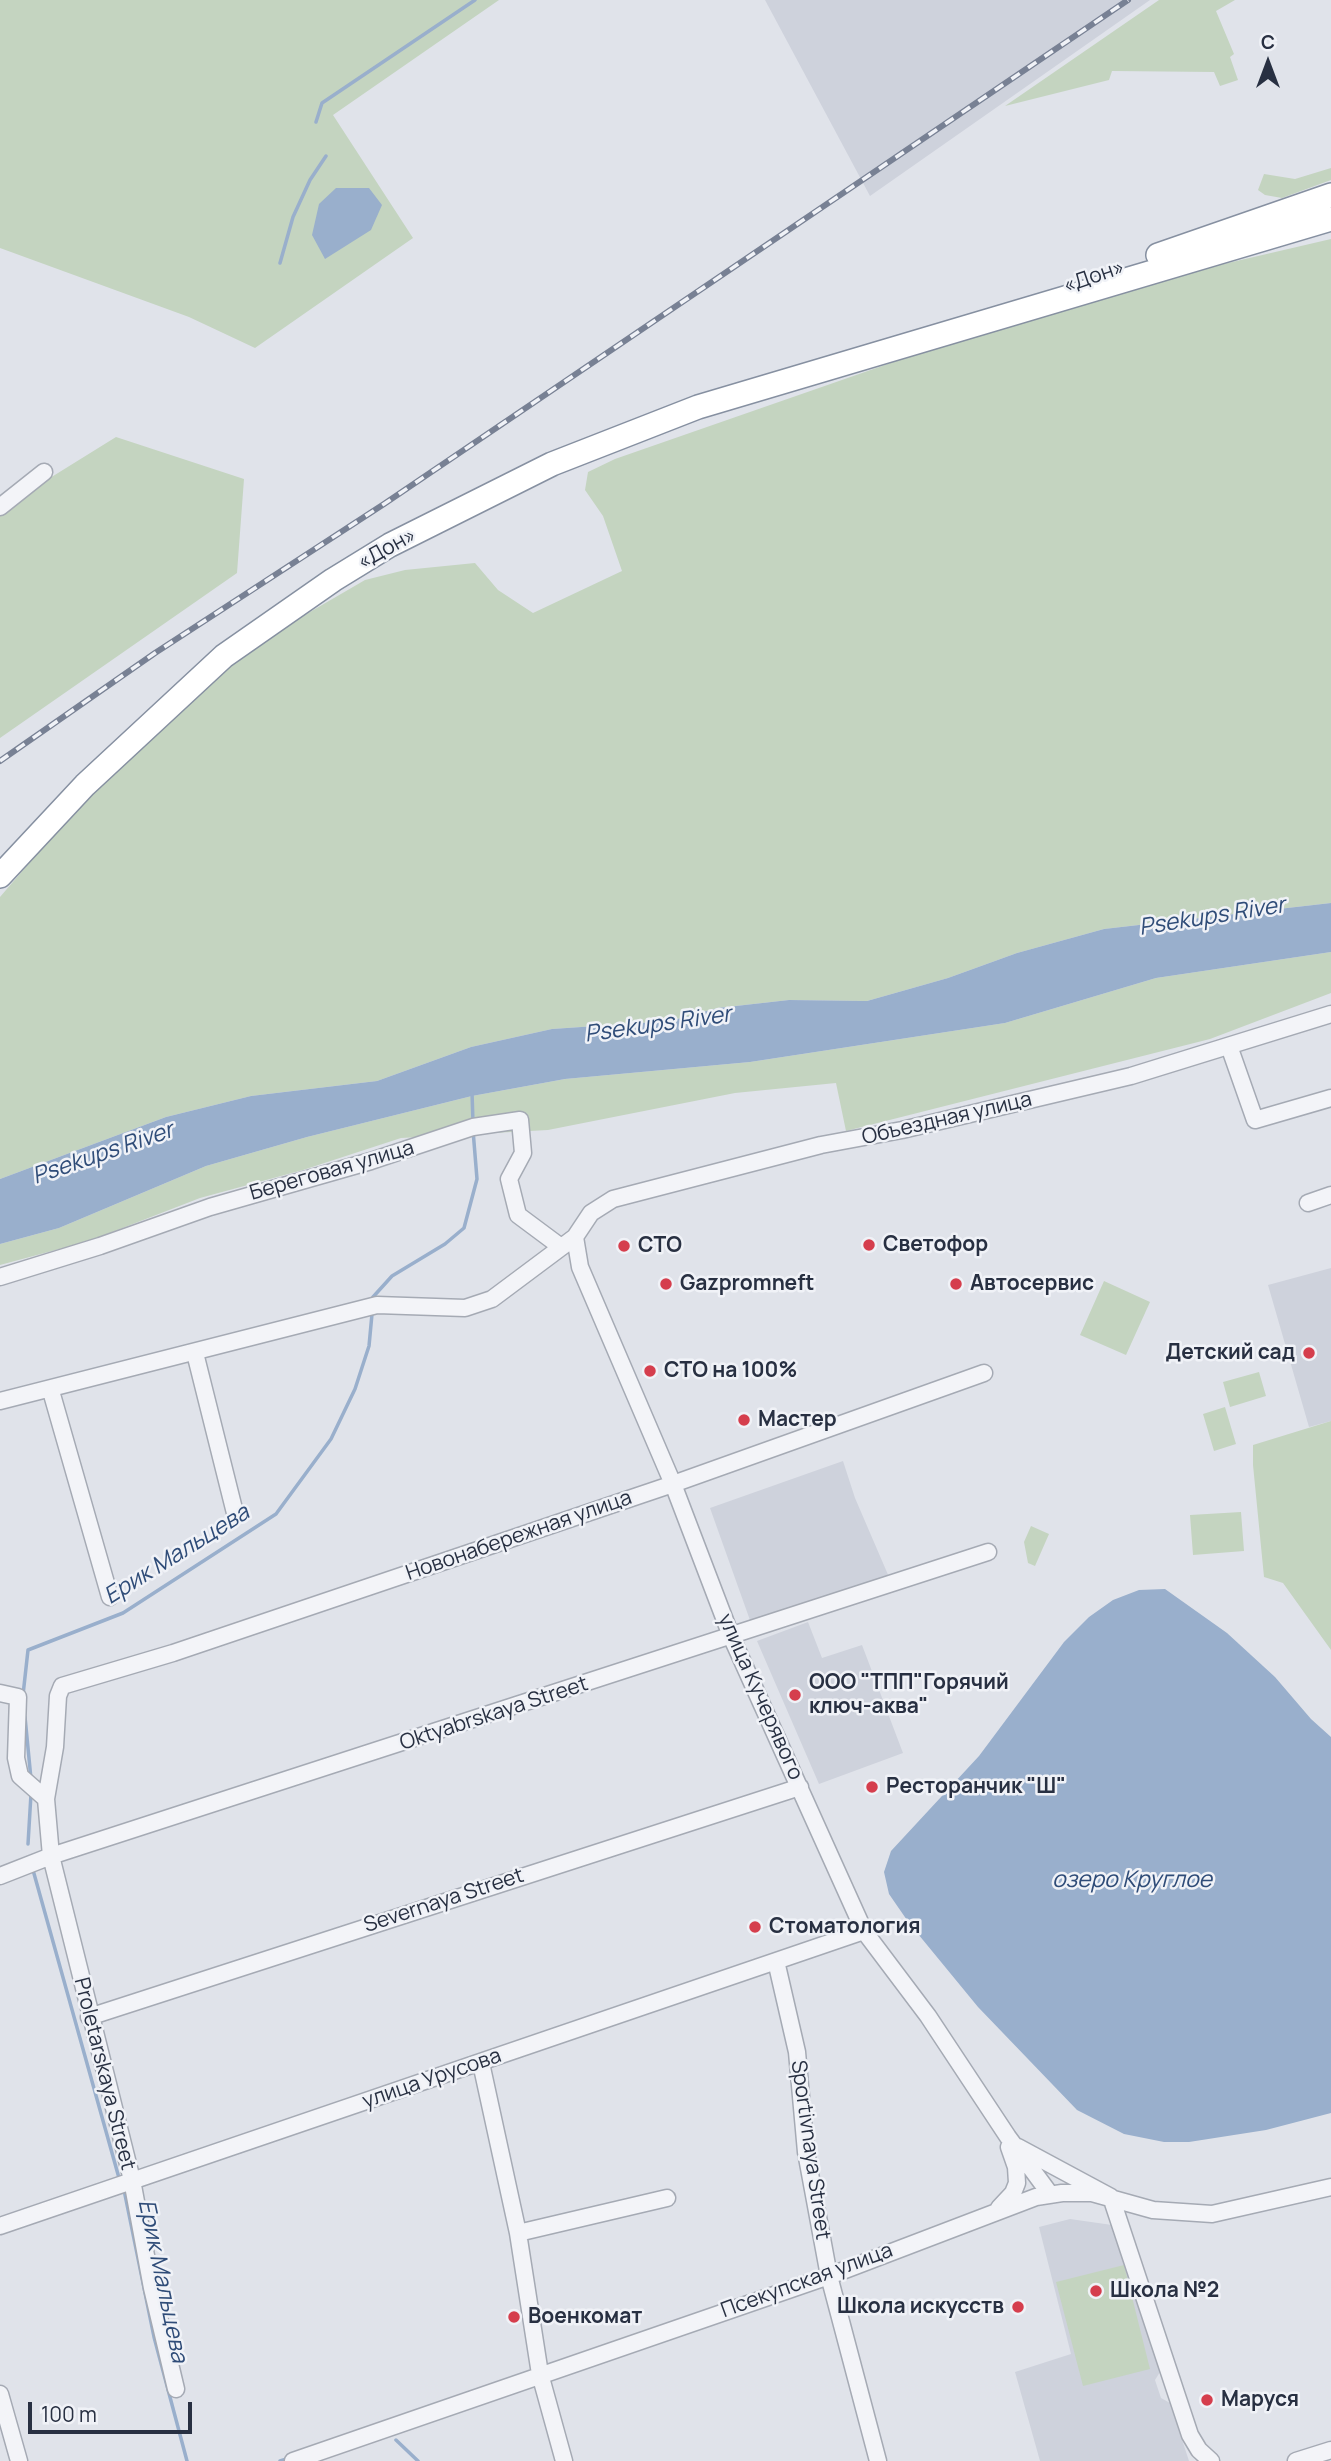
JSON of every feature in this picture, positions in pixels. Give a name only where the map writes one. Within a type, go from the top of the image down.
[{"type":"highway","name":"«Дон»","points":[[858,359],[1331,195]]},
{"type":"highway","name":"«Дон»","points":[[0,876],[85,785],[224,656],[333,580],[390,545],[552,464],[698,407],[1331,219]]},
{"type":"street","points":[[0,507],[44,472]]},
{"type":"street","name":"Объездная улица","points":[[0,1401],[51,1391],[322,1317],[377,1305],[465,1308],[492,1299],[575,1237],[590,1213],[613,1199],[821,1145],[902,1130],[1131,1076],[1331,1014]]},
{"type":"street","points":[[1229,1046],[1255,1120],[1331,1098]]},
{"type":"street","name":"Береговая улица","points":[[0,1277],[222,1203],[371,1161],[473,1127],[520,1120],[523,1153],[509,1179],[518,1215],[561,1247]]},
{"type":"street","points":[[1308,1203],[1331,1195]]},
{"type":"street","name":"улица Кучерявого","points":[[575,1237],[580,1267],[673,1484],[731,1636],[864,1931],[928,2016],[1002,2129],[1050,2194]]},
{"type":"street","points":[[195,1353],[235,1513]]},
{"type":"street","name":"Новонабережная улица","points":[[58,1696],[62,1686],[173,1653],[673,1484],[984,1373]]},
{"type":"street","points":[[51,1391],[110,1597]]},
{"type":"street","name":"Oktyabrskaya Street","points":[[0,1876],[51,1856],[988,1552]]},
{"type":"street","points":[[0,1693],[18,1697],[16,1758],[20,1776],[46,1799]]},
{"type":"street","name":"Proletarskaya Street","points":[[58,1696],[55,1747],[46,1799],[51,1856],[131,2180],[152,2288],[176,2389]]},
{"type":"street","name":"Severnaya Street","points":[[89,2017],[800,1787]]},
{"type":"street","name":"улица Урусова","points":[[0,2226],[864,1931]]},
{"type":"street","name":"Sportivnaya Street","points":[[776,1961],[797,2052],[806,2152],[829,2276],[878,2461]]},
{"type":"street","points":[[481,2063],[518,2232],[540,2374],[564,2461]]},
{"type":"street","name":"улица Кучерявого","points":[[996,2211],[1010,2197],[1017,2183],[1016,2167],[1002,2129]]},
{"type":"street","name":"улица Кучерявого","points":[[1013,2143],[1111,2197]]},
{"type":"street","name":"Псекупская улица","points":[[293,2461],[829,2276],[996,2211],[1050,2194],[1083,2192],[1111,2197],[1153,2210],[1212,2214],[1331,2187]]},
{"type":"street","points":[[1111,2197],[1190,2435],[1199,2450],[1211,2461]]},
{"type":"street","points":[[518,2232],[667,2198]]},
{"type":"street","points":[[0,2394],[19,2461]]},
{"type":"street","points":[[1296,2461],[1331,2449]]},
{"type":"shaded area","points":[[765,0],[1150,0],[870,196]]},
{"type":"shaded area","name":"Детский сад","points":[[1331,1268],[1331,1421],[1309,1427],[1268,1285]]},
{"type":"shaded area","points":[[843,1461],[855,1498],[889,1577],[751,1623],[710,1508]]},
{"type":"shaded area","name":"ООО \"ТПП\"Горячий ключ-аква\"","points":[[808,1622],[822,1658],[862,1645],[903,1753],[819,1784],[757,1641]]},
{"type":"shaded area","name":"Школа №2","points":[[1070,2219],[1119,2226],[1160,2372],[1155,2380],[1161,2398],[1170,2403],[1189,2461],[1040,2461],[1015,2372],[1071,2354],[1039,2227]]},
{"type":"green space","points":[[0,0],[499,0],[333,115],[413,238],[255,348],[189,317],[0,248]]},
{"type":"green space","points":[[1159,0],[1235,0],[1216,11],[1234,54],[1230,57],[1238,80],[1220,86],[1214,72],[1112,71],[1109,80],[1005,106]]},
{"type":"green space","points":[[1331,168],[1331,180],[1282,198],[1265,195],[1258,190],[1264,174],[1295,179]]},
{"type":"green space","points":[[1331,239],[1331,903],[1104,929],[1017,953],[948,978],[867,1001],[789,1000],[718,1008],[670,1021],[552,1029],[471,1047],[377,1081],[251,1096],[166,1117],[0,1179],[0,897],[72,813],[236,661],[279,630],[365,580],[405,570],[475,563],[498,590],[533,613],[622,571],[603,516],[585,490],[588,472],[615,459],[974,334],[1155,280]]},
{"type":"green space","points":[[116,437],[244,479],[237,573],[0,738],[0,509]]},
{"type":"green space","points":[[1331,952],[1331,993],[1210,1039],[846,1131],[836,1083],[735,1093],[548,1130],[401,1138],[303,1170],[200,1198],[89,1241],[0,1265],[0,1244],[59,1228],[206,1166],[307,1137],[472,1096],[565,1079],[750,1062],[1005,1023],[1156,978]]},
{"type":"green space","points":[[1104,1281],[1150,1302],[1126,1355],[1080,1335]]},
{"type":"green space","points":[[1259,1372],[1266,1396],[1230,1407],[1223,1382]]},
{"type":"green space","points":[[1225,1407],[1236,1444],[1214,1451],[1203,1414]]},
{"type":"green space","points":[[1331,1421],[1331,1650],[1283,1583],[1264,1577],[1253,1445]]},
{"type":"green space","points":[[1241,1512],[1244,1551],[1193,1555],[1190,1515]]},
{"type":"green space","points":[[1031,1526],[1049,1534],[1035,1566],[1028,1563],[1024,1542]]},
{"type":"green space","points":[[1124,2265],[1150,2369],[1083,2386],[1056,2282]]},
{"type":"water","points":[[336,188],[369,188],[382,205],[371,230],[325,259],[312,235],[319,204]]},
{"type":"water","name":"Psekups River","points":[[1331,903],[1331,952],[1156,978],[1005,1023],[750,1062],[565,1079],[472,1096],[307,1137],[206,1166],[59,1228],[0,1244],[0,1179],[166,1117],[251,1096],[377,1081],[471,1047],[552,1029],[670,1021],[718,1008],[789,1000],[867,1001],[948,978],[1017,953],[1104,929]]},
{"type":"water","name":"озеро Круглое","points":[[1165,1589],[1227,1633],[1275,1677],[1311,1719],[1331,1737],[1331,2113],[1266,2130],[1189,2142],[1164,2142],[1124,2134],[1077,2110],[978,2007],[909,1923],[889,1894],[884,1872],[891,1851],[979,1756],[1064,1642],[1089,1617],[1113,1600],[1139,1590]]},
{"type":"waterway","points":[[316,122],[322,103],[475,0]]},
{"type":"waterway","points":[[280,263],[293,217],[310,180],[326,156]]},
{"type":"waterway","name":"Ерик Мальцева","points":[[472,1092],[473,1123]]},
{"type":"waterway","name":"Ерик Мальцева","points":[[373,1297],[392,1276],[445,1244],[464,1228],[477,1179],[473,1130]]},
{"type":"waterway","name":"Ерик Мальцева","points":[[23,1695],[28,1650],[123,1613],[276,1514],[331,1439],[355,1389],[369,1346],[372,1314]]},
{"type":"waterway","name":"Ерик Мальцева","points":[[25,1717],[31,1779]]},
{"type":"waterway","name":"Ерик Мальцева","points":[[28,1844],[31,1794]]},
{"type":"waterway","name":"Ерик Мальцева","points":[[33,1870],[119,2178]]},
{"type":"waterway","name":"Ерик Мальцева","points":[[124,2190],[154,2337],[187,2461]]},
{"type":"waterway","name":"Ерик Мальцева","points":[[396,2440],[418,2461]]},
{"type":"waterway","name":"Ерик Мальцева","points":[[280,2461],[290,2458]]},
{"type":"railway","points":[[0,761],[155,653],[384,504],[1128,0]]},
{"type":"place","name":"Светофор","points":[[869,1245]]},
{"type":"place","name":"СТО","points":[[624,1246]]},
{"type":"place","name":"Gazpromneft","points":[[666,1284]]},
{"type":"place","name":"Автосервис","points":[[956,1284]]},
{"type":"place","name":"Детский сад","points":[[1309,1353]]},
{"type":"place","name":"СТО на 100%","points":[[650,1371]]},
{"type":"place","name":"Мастер","points":[[744,1420]]},
{"type":"place","name":"ООО \"ТПП\"Горячий ключ-аква\"","points":[[795,1695]]},
{"type":"place","name":"Ресторанчик \"Ш\"","points":[[872,1787]]},
{"type":"place","name":"Стоматология","points":[[755,1927]]},
{"type":"place","name":"Школа №2","points":[[1096,2291]]},
{"type":"place","name":"Школа искусств","points":[[1018,2307]]},
{"type":"place","name":"Военкомат","points":[[514,2317]]},
{"type":"place","name":"Маруся","points":[[1207,2400]]}]
